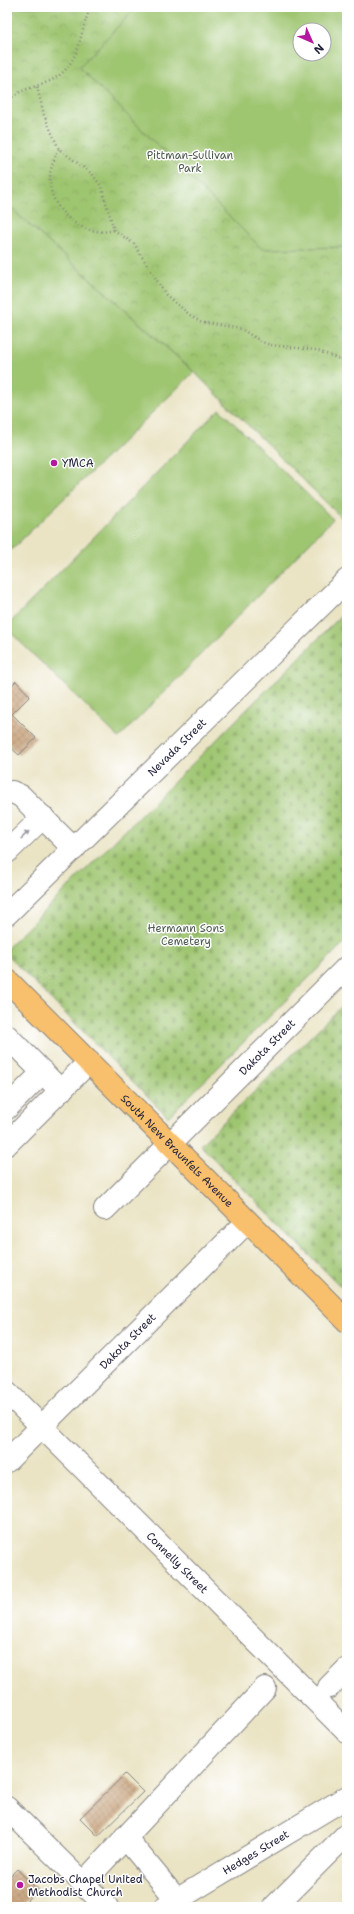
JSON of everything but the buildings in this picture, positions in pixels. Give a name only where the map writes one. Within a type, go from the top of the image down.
[{"type":"main road","name":"South New Braunfels Avenue","points":[[7,980],[347,1321]]},
{"type":"street","name":"Nevada Street","points":[[7,914],[347,580]]},
{"type":"street","points":[[7,793],[12,792],[21,796],[74,848]]},
{"type":"street","points":[[7,852],[43,817]]},
{"type":"street","name":"Dakota Street","points":[[105,1209],[347,967]]},
{"type":"street","points":[[7,1036],[61,1091]]},
{"type":"street","points":[[7,1144],[89,1062]]},
{"type":"street","points":[[7,1108],[43,1072]]},
{"type":"street","name":"Dakota Street","points":[[7,1461],[247,1222]]},
{"type":"street","name":"Connelly Street","points":[[7,1392],[347,1732]]},
{"type":"street","points":[[329,1687],[347,1669]]},
{"type":"street","points":[[84,1882],[265,1688]]},
{"type":"street","name":"Hedges Street","points":[[171,1903],[347,1797]]},
{"type":"street","points":[[7,1808],[84,1882],[107,1907]]},
{"type":"street","points":[[274,1907],[347,1834]]},
{"type":"street","points":[[125,1837],[171,1903]]},
{"type":"path","points":[[7,103],[13,96],[21,91],[37,87],[54,79],[68,66],[80,41],[91,7]]},
{"type":"path","points":[[37,87],[44,115],[59,148],[92,174],[101,186],[114,230],[134,244],[166,296],[190,315],[202,322],[241,329],[262,342],[271,345],[316,350],[347,362]]},
{"type":"path","points":[[59,148],[51,169],[50,183],[53,197],[58,207],[71,221],[93,232],[103,233],[114,230]]},
{"type":"green space","name":"Pittman-Sullivan Park","points":[[7,7],[347,7],[347,523],[194,372],[7,205]]},
{"type":"green space","points":[[137,7],[347,7],[347,247],[262,249],[79,67]]},
{"type":"green space","name":"YMCA","points":[[7,205],[194,372],[7,554]]},
{"type":"green space","points":[[219,409],[333,519],[119,738],[7,629],[7,626]]},
{"type":"green space","name":"Hermann Sons Cemetery","points":[[347,610],[347,940],[168,1117],[7,955],[7,948]]},
{"type":"green space","points":[[347,1001],[347,1293],[200,1145]]},
{"type":"place","name":"YMCA","points":[[54,463]]},
{"type":"place","name":"Jacobs Chapel United Methodist Church","points":[[20,1885]]}]
